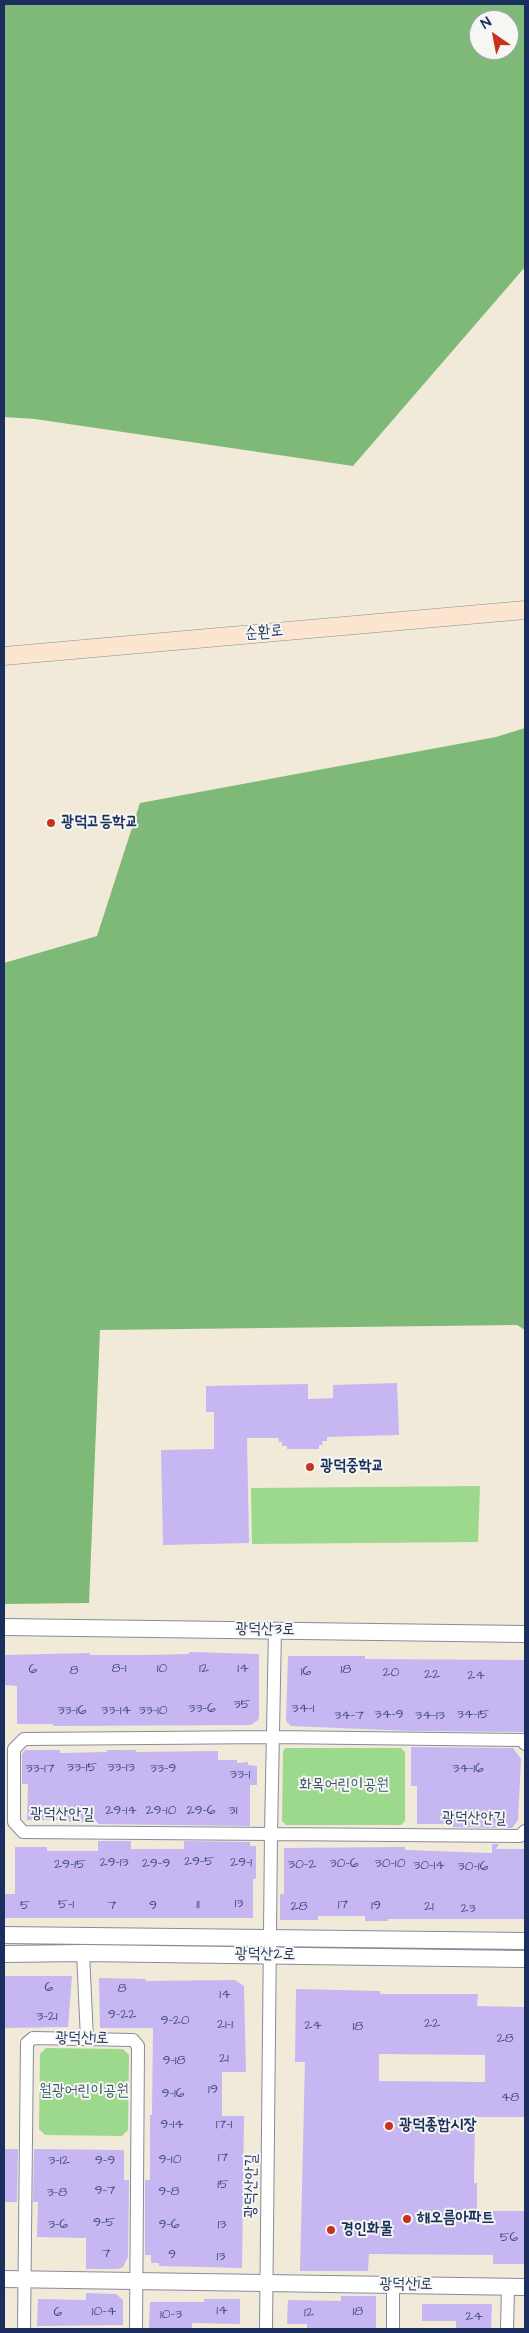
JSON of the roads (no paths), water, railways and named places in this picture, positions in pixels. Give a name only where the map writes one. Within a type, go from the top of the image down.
[{"type":"main road","name":"순환로","points":[[4,656],[525,610]]},
{"type":"street","name":"광덕산3로","points":[[4,1627],[525,1634]]},
{"type":"street","name":"광덕산안길","points":[[266,2329],[270,1833],[275,1630]]},
{"type":"street","name":"광덕산안길","points":[[525,1744],[522,1740],[273,1737],[24,1739],[14,1748],[9,1785],[14,1822],[23,1832],[520,1836],[525,1831]]},
{"type":"street","name":"광덕산2로","points":[[4,1935],[525,1941]]},
{"type":"street","name":"광덕산2로","points":[[4,1954],[83,1953],[525,1960]]},
{"type":"street","points":[[83,1953],[87,2039]]},
{"type":"street","name":"광덕산1로","points":[[24,2329],[27,2043],[33,2038],[132,2040],[138,2046],[136,2329]]},
{"type":"street","name":"광덕산1로","points":[[4,2279],[525,2287]]},
{"type":"street","points":[[393,2285],[393,2329]]},
{"type":"street","points":[[507,2329],[508,2287]]},
{"type":"place","name":"광덕고등학교","points":[[51,823]]},
{"type":"place","name":"광덕중학교","points":[[310,1467]]},
{"type":"place","name":"광덕종합시장","points":[[389,2126]]},
{"type":"place","name":"해오름아파트","points":[[407,2219]]},
{"type":"place","name":"경인화물","points":[[331,2230]]},
{"type":"park label","name":"화목어린이공원","points":[[344,1786]]},
{"type":"park label","name":"월광어린이공원","points":[[84,2092]]}]
